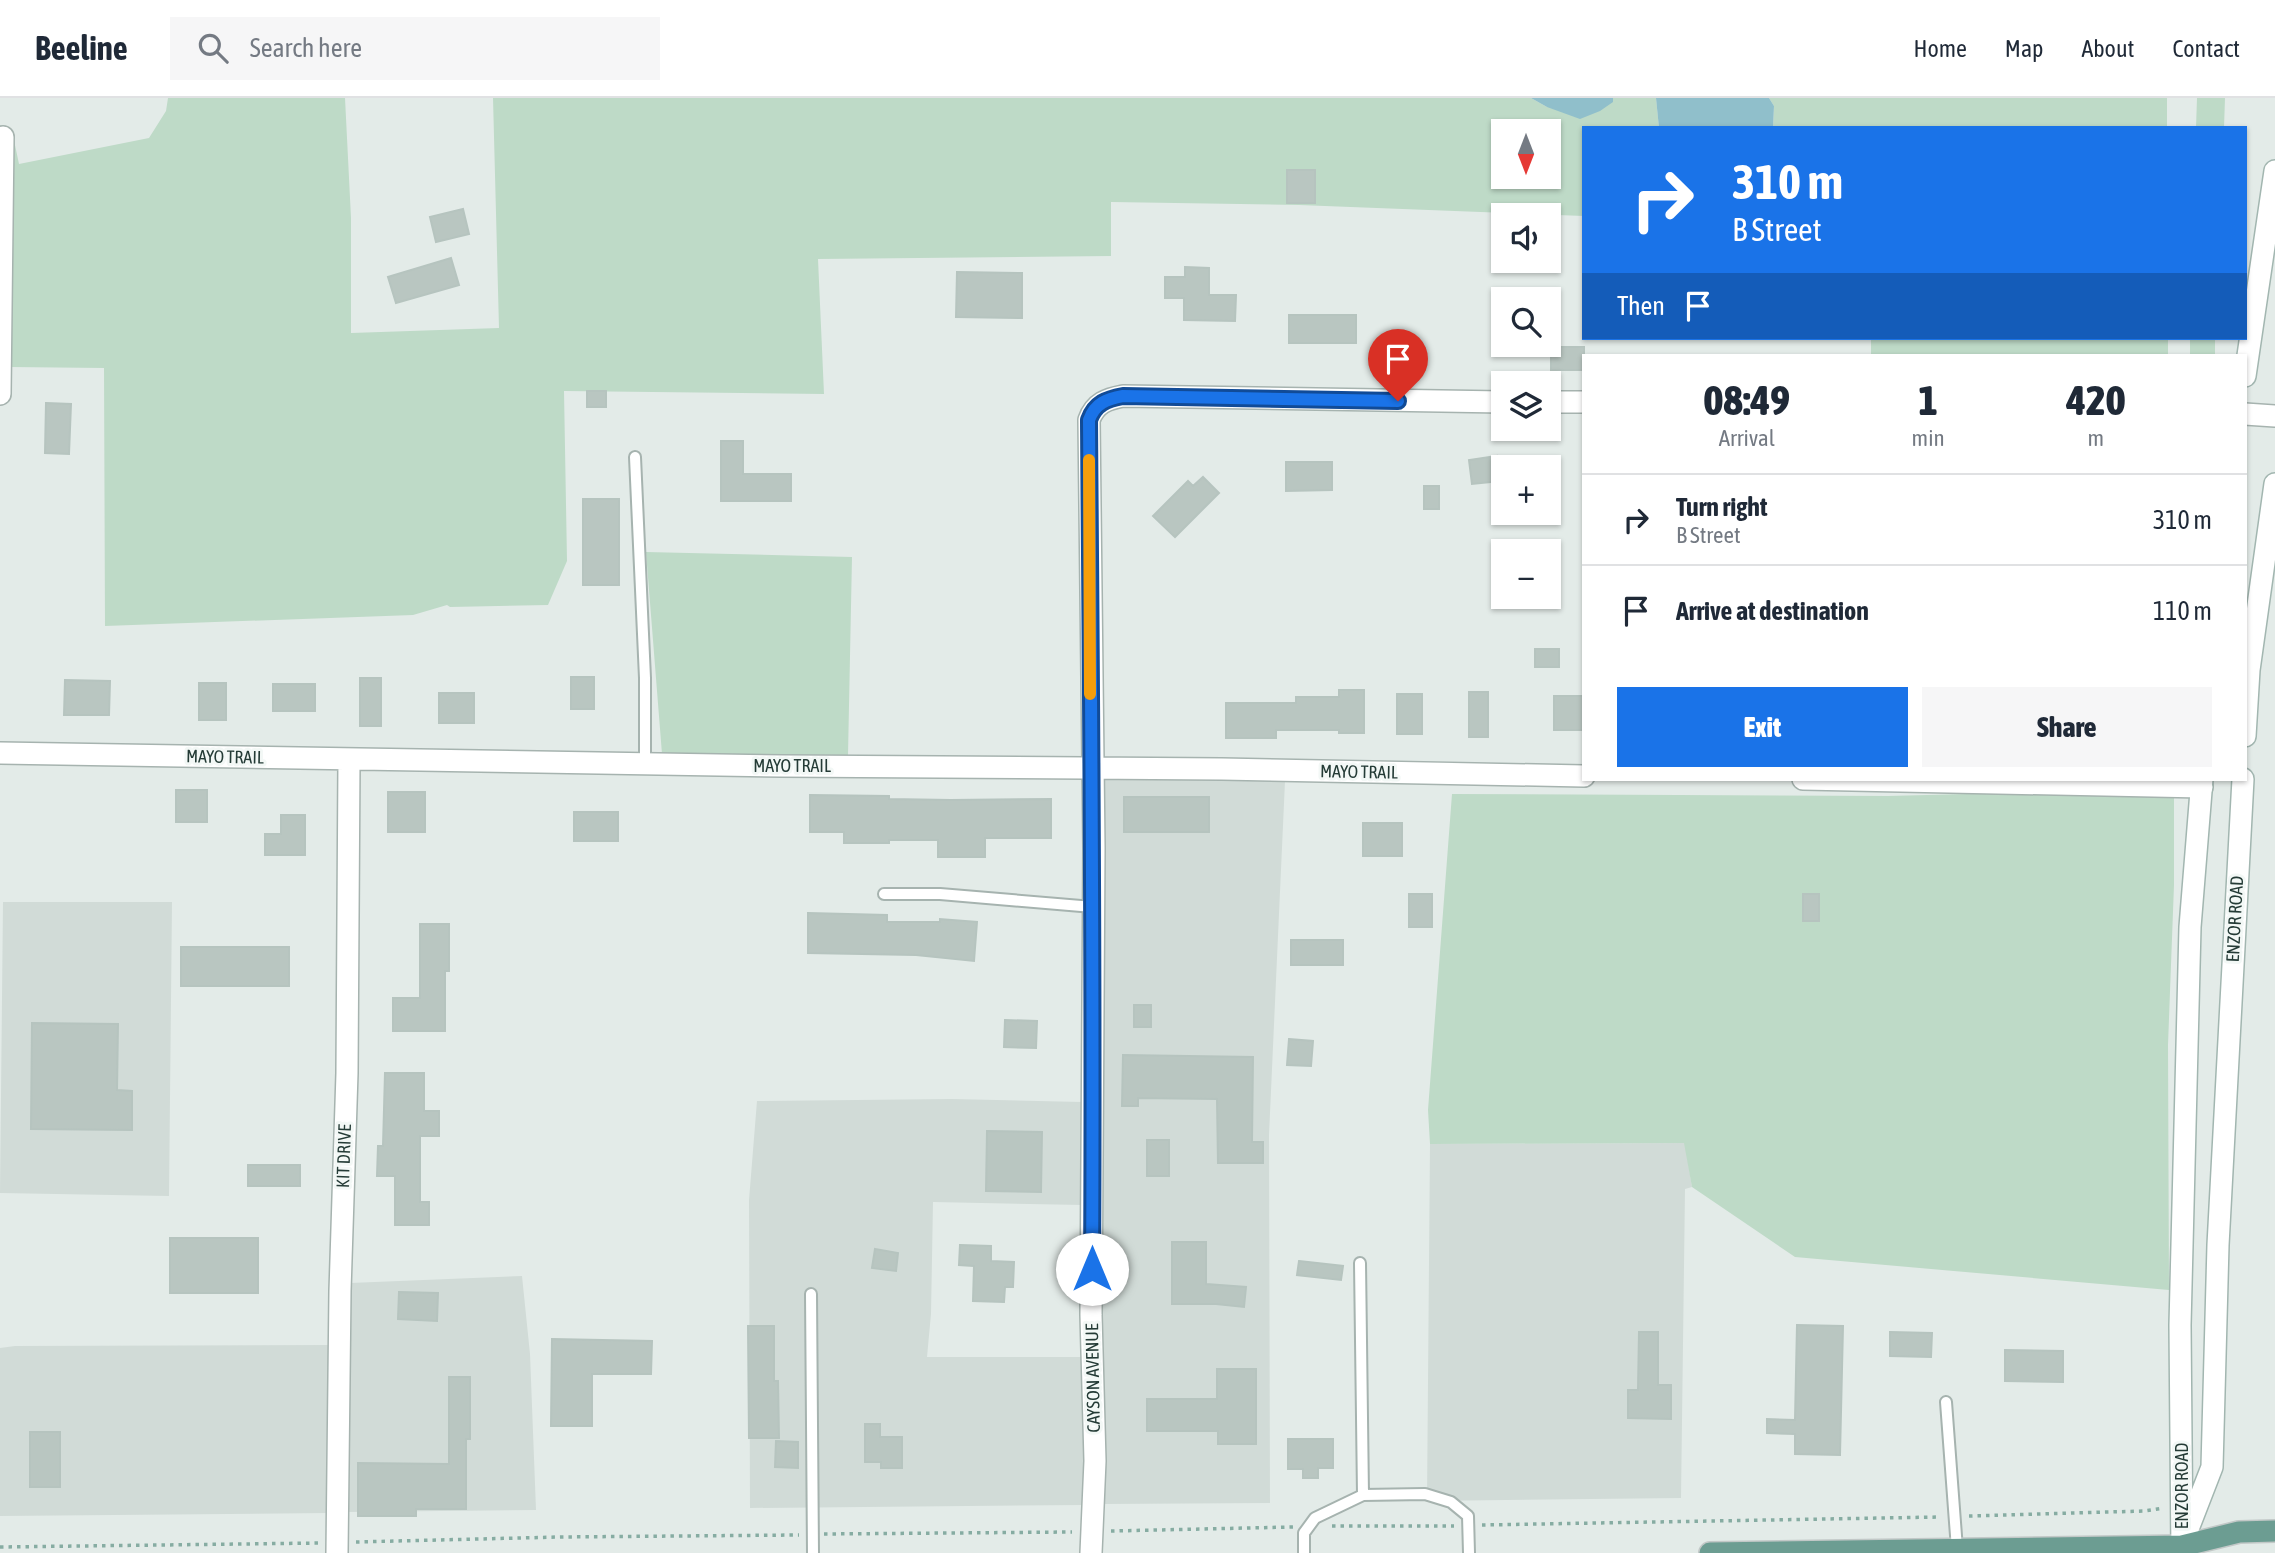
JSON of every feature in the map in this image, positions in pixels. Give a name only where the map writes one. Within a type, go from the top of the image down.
[{"type":"main road","points":[[2182,1549],[2239,1532],[2275,1531]]},
{"type":"main road","points":[[1710,1553],[2182,1549],[2205,1553]]},
{"type":"street","points":[[0,394],[3,136]]},
{"type":"street","points":[[2247,362],[2275,172]]},
{"type":"street","name":"CAYSON AVENUE","points":[[1091,1553],[1095,1461],[1091,1315],[1093,769],[1089,420],[1096,407],[1106,399],[1123,396],[1491,402]]},
{"type":"street","points":[[1561,402],[1582,402]]},
{"type":"street","points":[[2247,414],[2275,416]]},
{"type":"street","points":[[2247,703],[2249,670],[2275,484]]},
{"type":"street","name":"MAYO TRAIL","points":[[0,753],[645,765],[1071,767],[1582,776]]},
{"type":"street","name":"KIT DRIVE","points":[[337,1553],[340,1291],[347,1073],[349,760]]},
{"type":"street","points":[[2002,781],[2202,783]]},
{"type":"street","name":"ENZOR ROAD","points":[[2182,1549],[2213,1467],[2218,1245],[2243,781]]},
{"type":"street","name":"ENZOR ROAD","points":[[2182,1549],[2180,1325],[2190,927],[2202,783]]},
{"type":"lane","points":[[635,457],[645,678],[645,765]]},
{"type":"lane","points":[[884,894],[940,894],[1093,907]]},
{"type":"lane","points":[[1360,1263],[1363,1495]]},
{"type":"lane","points":[[811,1294],[813,1553]]},
{"type":"lane","points":[[1946,1402],[1966,1550]]},
{"type":"lane","points":[[1304,1553],[1304,1533],[1315,1518],[1363,1495],[1425,1494],[1451,1502],[1468,1516],[1469,1553]]},
{"type":"shaded area","points":[[1102,780],[1285,781],[1269,1135],[1270,1503],[1103,1504]]},
{"type":"shaded area","points":[[3,902],[172,902],[169,1196],[0,1193]]},
{"type":"shaded area","points":[[952,1099],[1082,1102],[1083,1205],[933,1202],[931,1314],[927,1357],[1083,1357],[1086,1461],[1084,1505],[750,1508],[749,1200],[757,1101]]},
{"type":"shaded area","points":[[1685,1143],[1692,1187],[1685,1189],[1681,1498],[1427,1501],[1430,1144]]},
{"type":"shaded area","points":[[522,1276],[530,1354],[536,1510],[347,1512],[350,1283]]},
{"type":"shaded area","points":[[331,1345],[328,1513],[0,1516],[0,1348]]},
{"type":"green space","points":[[168,98],[345,98],[351,218],[351,333],[499,328],[493,98],[1531,98],[1547,107],[1612,102],[1613,98],[1656,98],[1659,126],[1582,126],[1582,216],[1561,215],[1561,203],[1491,203],[1491,212],[1299,205],[1111,202],[1111,256],[818,259],[824,394],[564,391],[567,561],[548,605],[447,605],[413,615],[105,626],[104,368],[10,367],[12,131],[19,164],[149,138],[166,111]]},
{"type":"green space","points":[[1769,98],[2167,98],[2167,126],[1773,126],[1774,106]]},
{"type":"green space","points":[[2197,98],[2225,98],[2224,126],[2196,126]]},
{"type":"green space","points":[[1871,340],[2168,340],[2168,354],[1871,354]]},
{"type":"green space","points":[[2190,340],[2215,340],[2215,354],[2190,354]]},
{"type":"green space","points":[[646,552],[852,557],[848,755],[662,754]]},
{"type":"green space","points":[[2174,792],[2174,885],[2168,1045],[2169,1290],[1795,1257],[1692,1187],[1684,1143],[1430,1144],[1428,1110],[1452,794],[1888,796]]},
{"type":"water","points":[[1531,98],[1613,98],[1613,102],[1580,119]]},
{"type":"water","points":[[1656,98],[1769,98],[1774,106],[1773,126],[1659,126]]},
{"type":"building","points":[[1287,170],[1315,170],[1315,203],[1287,203]]},
{"type":"building","points":[[463,209],[469,234],[436,242],[430,217]]},
{"type":"building","points":[[451,258],[459,285],[396,303],[388,277]]},
{"type":"building","points":[[1185,267],[1209,268],[1209,295],[1236,295],[1235,321],[1184,320],[1184,298],[1165,298],[1165,277],[1185,277]]},
{"type":"building","points":[[957,272],[1022,273],[1022,318],[956,317]]},
{"type":"building","points":[[1289,315],[1356,315],[1356,343],[1289,343]]},
{"type":"building","points":[[1561,347],[1584,347],[1582,370],[1551,370],[1551,357],[1561,357]]},
{"type":"building","points":[[587,391],[606,391],[606,407],[587,407]]},
{"type":"building","points":[[46,403],[71,404],[69,454],[45,453]]},
{"type":"building","points":[[721,441],[743,441],[743,474],[791,474],[791,501],[721,501]]},
{"type":"building","points":[[1491,457],[1491,482],[1472,484],[1469,460]]},
{"type":"building","points":[[1286,462],[1332,462],[1332,490],[1286,491]]},
{"type":"building","points":[[1203,477],[1219,493],[1175,537],[1153,516],[1188,481],[1193,486]]},
{"type":"building","points":[[1424,486],[1439,486],[1439,509],[1424,509]]},
{"type":"building","points":[[583,499],[619,499],[619,585],[583,585]]},
{"type":"building","points":[[1535,649],[1559,649],[1559,667],[1535,667]]},
{"type":"building","points":[[571,677],[594,677],[594,709],[571,709]]},
{"type":"building","points":[[360,678],[381,678],[381,726],[360,726]]},
{"type":"building","points":[[65,680],[110,681],[109,715],[64,715]]},
{"type":"building","points":[[199,683],[226,683],[226,720],[199,720]]},
{"type":"building","points":[[273,684],[315,684],[315,711],[273,711]]},
{"type":"building","points":[[1339,690],[1364,690],[1364,733],[1339,733],[1339,730],[1276,730],[1276,738],[1226,738],[1226,703],[1296,703],[1296,697],[1339,697]]},
{"type":"building","points":[[1469,692],[1488,692],[1488,737],[1469,737]]},
{"type":"building","points":[[439,693],[474,693],[474,723],[439,723]]},
{"type":"building","points":[[1397,694],[1422,694],[1422,734],[1397,734]]},
{"type":"building","points":[[1554,696],[1582,696],[1582,730],[1554,730]]},
{"type":"building","points":[[176,790],[207,790],[207,822],[176,822]]},
{"type":"building","points":[[388,792],[425,792],[425,832],[388,832]]},
{"type":"building","points":[[810,795],[889,796],[889,799],[1051,799],[1051,838],[985,838],[985,857],[938,857],[938,840],[844,843],[844,832],[810,832]]},
{"type":"building","points":[[1124,797],[1209,797],[1209,832],[1124,832]]},
{"type":"building","points":[[574,812],[618,812],[618,841],[574,841]]},
{"type":"building","points":[[281,815],[305,815],[305,855],[265,855],[265,834],[281,834]]},
{"type":"building","points":[[1363,823],[1402,823],[1402,856],[1363,856]]},
{"type":"building","points":[[1409,894],[1432,894],[1432,927],[1409,927]]},
{"type":"building","points":[[1803,894],[1819,894],[1819,921],[1803,921]]},
{"type":"building","points":[[808,913],[887,915],[887,922],[940,922],[940,919],[977,922],[974,961],[916,955],[808,953]]},
{"type":"building","points":[[420,924],[449,924],[449,971],[445,971],[445,1031],[393,1031],[393,998],[420,998]]},
{"type":"building","points":[[1291,940],[1343,940],[1343,965],[1291,965]]},
{"type":"building","points":[[181,947],[289,947],[289,986],[181,986]]},
{"type":"building","points":[[1134,1005],[1151,1005],[1151,1027],[1134,1027]]},
{"type":"building","points":[[1005,1020],[1037,1021],[1036,1048],[1004,1047]]},
{"type":"building","points":[[32,1023],[118,1024],[117,1090],[132,1091],[132,1130],[31,1129]]},
{"type":"building","points":[[1289,1039],[1313,1041],[1311,1066],[1287,1065]]},
{"type":"building","points":[[1123,1055],[1253,1057],[1252,1142],[1263,1142],[1263,1163],[1218,1163],[1217,1099],[1138,1098],[1138,1106],[1122,1106]]},
{"type":"building","points":[[385,1073],[424,1073],[424,1111],[439,1111],[439,1136],[420,1136],[420,1202],[429,1202],[429,1225],[395,1225],[395,1176],[377,1176],[378,1146],[383,1146]]},
{"type":"building","points":[[987,1131],[1042,1132],[1041,1192],[986,1191]]},
{"type":"building","points":[[1147,1140],[1169,1140],[1169,1176],[1147,1176]]},
{"type":"building","points":[[248,1165],[300,1165],[300,1186],[248,1186]]},
{"type":"building","points":[[170,1238],[258,1238],[258,1293],[170,1293]]},
{"type":"building","points":[[1172,1242],[1206,1242],[1206,1284],[1246,1287],[1244,1307],[1172,1304]]},
{"type":"building","points":[[960,1245],[991,1246],[991,1261],[1014,1262],[1013,1287],[1005,1287],[1004,1302],[973,1301],[974,1266],[959,1265]]},
{"type":"building","points":[[875,1249],[898,1253],[896,1271],[872,1268]]},
{"type":"building","points":[[1299,1261],[1343,1266],[1341,1280],[1297,1275]]},
{"type":"building","points":[[399,1292],[438,1293],[437,1321],[398,1319]]},
{"type":"building","points":[[1797,1325],[1843,1326],[1840,1455],[1795,1454],[1795,1434],[1767,1433],[1767,1419],[1795,1420]]},
{"type":"building","points":[[748,1326],[774,1326],[774,1381],[778,1381],[779,1438],[749,1438]]},
{"type":"building","points":[[1639,1332],[1658,1332],[1658,1385],[1671,1385],[1671,1419],[1628,1418],[1628,1390],[1638,1390]]},
{"type":"building","points":[[1890,1332],[1932,1333],[1931,1357],[1890,1356]]},
{"type":"building","points":[[552,1339],[652,1341],[651,1374],[592,1374],[592,1426],[551,1426]]},
{"type":"building","points":[[2005,1350],[2063,1351],[2063,1382],[2005,1381]]},
{"type":"building","points":[[1217,1369],[1256,1369],[1256,1444],[1218,1444],[1218,1431],[1147,1431],[1147,1399],[1217,1399]]},
{"type":"building","points":[[449,1377],[470,1377],[470,1439],[466,1439],[466,1509],[416,1509],[416,1516],[358,1516],[358,1463],[449,1464]]},
{"type":"building","points":[[865,1424],[880,1424],[880,1437],[902,1437],[902,1468],[881,1468],[881,1462],[865,1462]]},
{"type":"building","points":[[30,1432],[60,1432],[60,1487],[30,1487]]},
{"type":"building","points":[[1288,1439],[1333,1439],[1333,1468],[1318,1468],[1318,1478],[1303,1478],[1303,1469],[1288,1469]]},
{"type":"building","points":[[776,1441],[798,1442],[798,1468],[775,1467]]},
{"type":"slow traffic","points":[[1089,460],[1090,694]]},
{"type":"route","points":[[1092,1269],[1094,848],[1090,708],[1091,412],[1106,399],[1123,396],[1398,401]]}]
